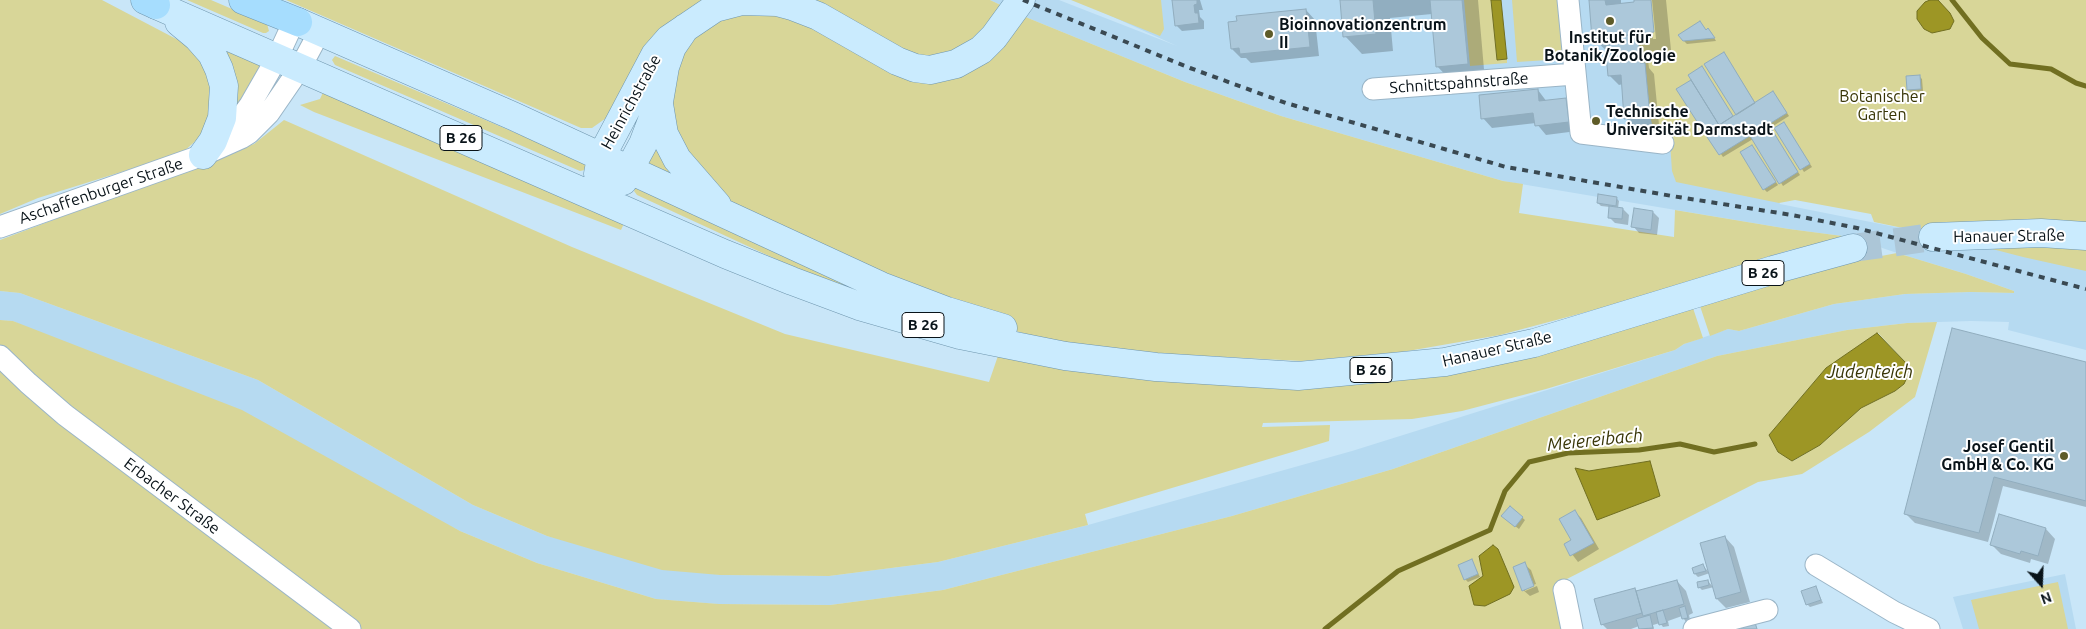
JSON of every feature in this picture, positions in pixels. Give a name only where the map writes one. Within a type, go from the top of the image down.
[{"type":"highway","name":"B 26","points":[[243,0],[307,26]]},
{"type":"main road","name":"Heinrichstraße","points":[[596,190],[601,157],[655,56],[663,44],[715,8],[742,1],[777,2],[806,10],[897,61],[915,68],[930,70],[943,69],[970,58],[994,36],[1015,9]]},
{"type":"main road","name":"B 26","points":[[159,2],[596,190],[725,254],[858,306],[960,335],[1008,346],[1065,356],[1129,364]]},
{"type":"main road","points":[[159,2],[207,47],[216,61],[222,77],[225,95],[222,118],[213,140],[203,155]]},
{"type":"main road","name":"B 26","points":[[307,26],[513,116],[881,286],[947,311],[1129,364]]},
{"type":"main road","points":[[596,190],[623,181],[630,170],[643,144],[659,102],[665,67],[672,47],[684,28]]},
{"type":"main road","points":[[659,102],[664,134],[677,159],[686,172],[721,209],[738,220]]},
{"type":"main road","name":"Hanauer Straße","points":[[1933,237],[2041,233],[2086,236]]},
{"type":"main road","name":"Hanauer Straße","points":[[1129,364],[1156,368],[1298,376],[1445,362],[1534,343],[1773,270],[1853,248]]},
{"type":"street","points":[[1568,0],[1581,133],[1662,143]]},
{"type":"street","name":"Aschaffenburger Straße","points":[[0,227],[203,155],[232,143],[249,133],[269,113],[291,58],[290,30],[307,26]]},
{"type":"street","name":"Schnittspahnstraße","points":[[1373,89],[1575,74]]},
{"type":"street","name":"Erbacher Straße","points":[[0,356],[65,415],[350,629]]},
{"type":"street","points":[[1816,565],[1894,612],[1929,629]]},
{"type":"street","points":[[1564,590],[1572,629]]},
{"type":"street","points":[[1694,629],[1767,610]]},
{"type":"shaded area","points":[[990,0],[1059,0],[1177,46],[1076,0],[1656,0],[1780,204],[1946,237],[2086,257],[2086,350],[2008,330],[2009,322],[1907,323],[1847,330],[1717,356],[1393,469],[1232,516],[943,590],[830,605],[718,604],[656,599],[537,563],[460,531],[13,321],[0,320],[0,291],[20,293],[258,380],[473,505],[547,536],[720,575],[829,576],[938,562],[1088,525],[1352,451],[1675,350],[1684,344],[1728,329],[1739,331],[1834,304],[1905,294],[2014,293],[2014,291],[1966,274],[1850,237],[1789,229],[1503,181],[1281,116],[1185,82],[1028,18]]},
{"type":"shaded area","points":[[2065,574],[2076,629],[1963,629],[1953,597]]},
{"type":"green space","points":[[0,0],[102,0],[201,52],[217,104],[200,137],[182,153],[38,198],[0,214]]},
{"type":"green space","points":[[187,0],[211,0],[267,24],[269,31],[263,33]]},
{"type":"green space","points":[[286,0],[990,0],[1028,18],[1185,82],[1281,116],[1503,181],[1523,184],[1519,213],[1674,237],[1675,210],[1850,237],[1790,250],[1605,307],[1500,335],[1402,352],[1302,361],[1149,353],[1129,364],[947,311],[720,198],[692,168],[666,102],[609,116],[592,128],[581,128]]},
{"type":"green space","points":[[1071,0],[1161,0],[1164,29],[1160,36]]},
{"type":"green space","points":[[1464,0],[1491,0],[1497,60],[1507,59],[1507,63],[1470,66]]},
{"type":"green space","points":[[1512,0],[1559,0],[1563,59],[1517,62]]},
{"type":"green space","name":"Botanischer Garten","points":[[1651,0],[2086,0],[2086,271],[1946,237],[1874,222],[1871,214],[1795,200],[1779,203],[1676,182],[1672,171],[1670,142],[1652,135],[1653,128],[1650,116],[1645,63],[1640,63],[1638,34],[1654,32]]},
{"type":"green space","points":[[215,46],[263,66],[235,114]]},
{"type":"green space","points":[[335,56],[584,162],[586,165],[585,170],[580,171],[335,65],[332,60]]},
{"type":"green space","points":[[326,86],[627,217],[621,230],[300,105],[320,99]]},
{"type":"green space","points":[[284,120],[572,247],[785,334],[989,382],[1000,350],[1230,384],[1693,308],[1703,338],[1684,344],[1675,350],[1546,389],[1462,411],[1412,419],[1263,423],[1262,427],[1330,425],[1329,441],[1085,514],[1088,525],[938,562],[829,576],[720,575],[662,570],[547,536],[473,505],[258,380],[20,293],[0,291],[0,240],[254,144]]},
{"type":"green space","points":[[655,137],[679,179],[641,166]]},
{"type":"green space","points":[[637,186],[907,307],[832,285],[637,195],[634,191]]},
{"type":"green space","points":[[1897,253],[1966,274],[2014,291],[2014,293],[1905,294],[1834,304],[1739,331],[1728,329],[1710,336],[1700,306],[1855,261]]},
{"type":"green space","points":[[0,320],[13,321],[242,410],[460,531],[537,563],[656,599],[719,604],[830,605],[943,590],[1232,516],[1393,469],[1717,356],[1847,330],[1907,323],[1937,322],[1915,397],[1869,432],[1802,474],[1758,482],[1555,585],[1561,629],[0,629]],"holes":[[[1878,333],[1906,363],[1904,384],[1895,391],[1861,408],[1820,445],[1793,461],[1778,452],[1769,435],[1826,368]]]},
{"type":"green space","points":[[2058,582],[2068,629],[1979,629],[1971,600]]},
{"type":"water","points":[[1491,0],[1501,0],[1507,59],[1497,60]]},
{"type":"water","points":[[1938,0],[1950,13],[1954,21],[1950,29],[1932,33],[1924,29],[1917,19],[1917,11],[1925,2]]},
{"type":"water","name":"Judenteich","points":[[1877,333],[1906,363],[1909,373],[1904,384],[1895,391],[1861,408],[1820,445],[1792,461],[1778,452],[1769,435],[1826,368]]},
{"type":"water","points":[[1650,461],[1660,496],[1597,520],[1575,468],[1589,471]]},
{"type":"water","points":[[1493,545],[1498,549],[1514,587],[1510,594],[1485,606],[1474,605],[1469,586],[1483,576],[1479,556]]},
{"type":"building","points":[[1172,0],[1197,0],[1197,4],[1194,5],[1195,13],[1198,13],[1199,23],[1175,26]]},
{"type":"building","points":[[1340,0],[1373,0],[1376,34],[1343,37]]},
{"type":"building","points":[[1430,0],[1462,0],[1468,64],[1436,67]]},
{"type":"building","points":[[1589,0],[1605,0],[1606,5],[1634,2],[1634,0],[1651,0],[1654,32],[1592,39]]},
{"type":"building","name":"Bioinnovationzentrum II","points":[[1306,9],[1310,47],[1240,54],[1239,48],[1231,49],[1228,22],[1237,21],[1236,16]]},
{"type":"building","points":[[1700,21],[1715,38],[1683,41],[1678,35]]},
{"type":"building","points":[[1638,34],[1640,63],[1645,63],[1650,116],[1624,119],[1621,75],[1608,76],[1606,55],[1610,54],[1609,37]]},
{"type":"building","points":[[1724,52],[1755,103],[1736,115],[1704,64]]},
{"type":"building","points":[[1702,66],[1733,116],[1719,125],[1688,75]]},
{"type":"building","points":[[1920,75],[1921,89],[1907,90],[1906,76]]},
{"type":"building","points":[[1691,80],[1719,125],[1705,134],[1676,89]]},
{"type":"building","points":[[1538,89],[1539,101],[1566,98],[1569,122],[1535,126],[1533,113],[1481,119],[1479,95]]},
{"type":"building","points":[[1773,91],[1787,113],[1719,155],[1705,134]]},
{"type":"building","points":[[1784,122],[1810,164],[1800,170],[1774,128]]},
{"type":"building","points":[[1769,125],[1798,172],[1779,184],[1750,136]]},
{"type":"building","points":[[1752,145],[1776,182],[1763,190],[1740,152]]},
{"type":"building","points":[[1598,194],[1617,197],[1616,206],[1597,203]]},
{"type":"building","points":[[1609,206],[1623,208],[1622,219],[1608,218]]},
{"type":"building","points":[[1634,208],[1653,211],[1651,230],[1631,227]]},
{"type":"building","points":[[1952,328],[2086,362],[2086,501],[1994,477],[1979,533],[1904,514]]},
{"type":"building","points":[[1510,506],[1523,517],[1515,527],[1501,516]]},
{"type":"building","points":[[1575,510],[1594,543],[1570,556],[1564,544],[1571,540],[1559,519]]},
{"type":"building","points":[[1999,514],[2046,528],[2038,556],[2021,551],[2020,554],[1990,545]]},
{"type":"building","points":[[1725,536],[1741,592],[1716,599],[1700,543]]},
{"type":"building","points":[[1472,559],[1478,574],[1464,580],[1458,565]]},
{"type":"building","points":[[1525,562],[1534,586],[1522,591],[1513,567]]},
{"type":"building","points":[[1703,564],[1706,571],[1694,574],[1692,568]]},
{"type":"building","points":[[1677,580],[1684,604],[1643,616],[1636,591]]},
{"type":"building","points":[[1708,580],[1709,585],[1698,588],[1697,582]]},
{"type":"building","points":[[1816,586],[1821,600],[1806,605],[1801,591]]},
{"type":"building","points":[[1635,588],[1642,613],[1601,625],[1594,599]]},
{"type":"building","points":[[1685,606],[1688,618],[1682,619],[1679,608]]},
{"type":"building","points":[[1663,610],[1667,623],[1659,625],[1656,612]]},
{"type":"building","points":[[1650,615],[1653,628],[1639,629],[1636,619]]},
{"type":"building","points":[[1754,619],[1757,629],[1741,629],[1740,623]]},
{"type":"waterway","points":[[1952,0],[1982,38],[2010,64],[2051,69],[2076,83],[2086,86]]},
{"type":"waterway","name":"Meiereibach","points":[[1325,629],[1398,571],[1490,530],[1505,491],[1529,462],[1568,453],[1639,450],[1680,444],[1714,452],[1755,444]]},
{"type":"tunnel","points":[[1853,248],[1933,237]]},
{"type":"railway","points":[[1023,0],[1190,68],[1286,103],[1506,167],[1792,215],[1857,228],[2086,289]]},
{"type":"place","name":"Institut für Botanik/Zoologie","points":[[1610,21]]},
{"type":"place","name":"Bioinnovationzentrum II","points":[[1269,34]]},
{"type":"place","name":"Technische Universität Darmstadt","points":[[1596,121]]},
{"type":"place","name":"Josef Gentil GmbH & Co. KG","points":[[2064,456]]}]
